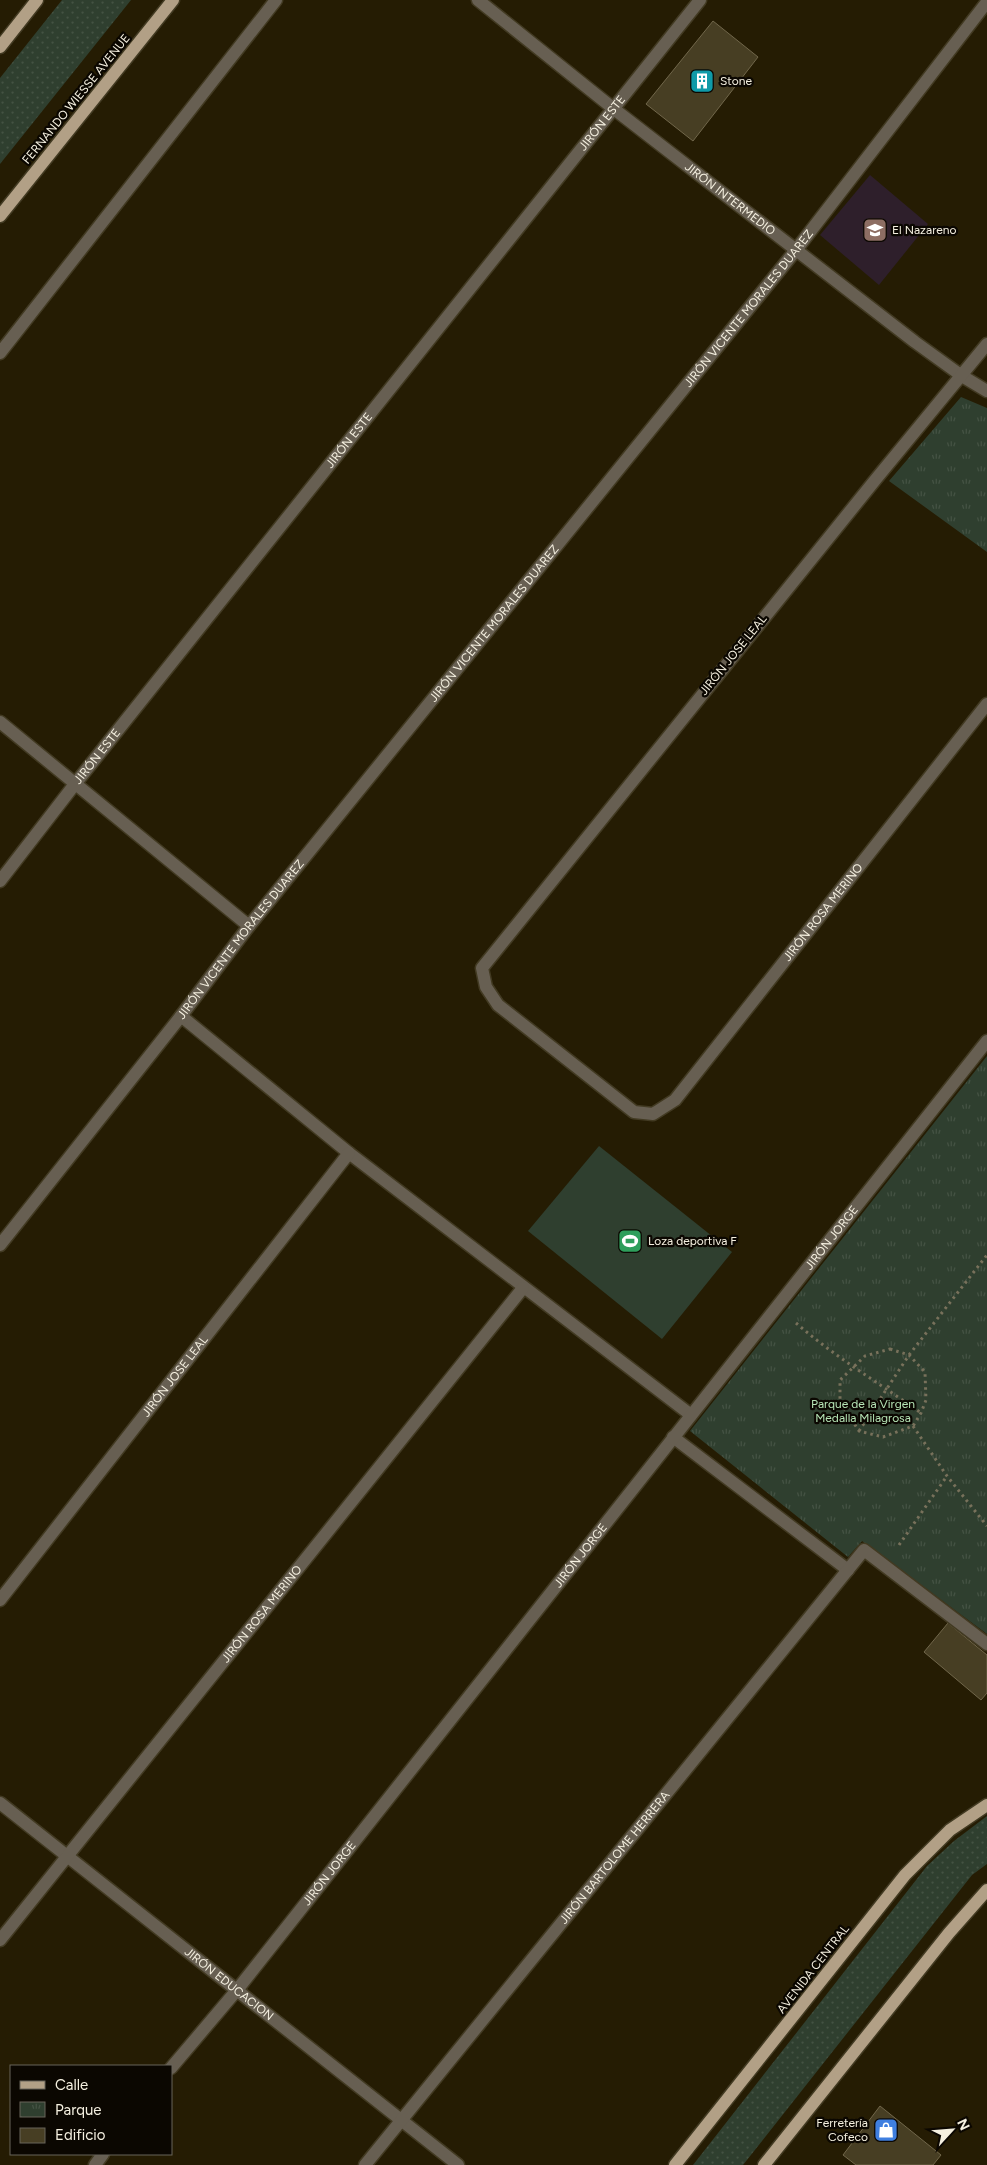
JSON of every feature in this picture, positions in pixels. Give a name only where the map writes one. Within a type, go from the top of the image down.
[{"type":"main road","points":[[0,47],[37,0]]},
{"type":"main road","name":"FERNANDO WIESSE AVENUE","points":[[0,216],[173,0]]},
{"type":"main road","name":"AVENIDA CENTRAL","points":[[675,2165],[906,1875],[950,1830],[987,1805]]},
{"type":"main road","points":[[764,2165],[949,1932],[987,1890]]},
{"type":"street","points":[[0,353],[276,0]]},
{"type":"street","name":"JIRÓN INTERMEDIO","points":[[478,0],[614,109],[796,250],[962,376],[987,391]]},
{"type":"street","name":"JIRÓN ESTE","points":[[0,881],[75,784],[700,0]]},
{"type":"street","name":"JIRÓN VICENTE MORALES DUAREZ","points":[[0,1245],[181,1016],[249,926],[796,250],[987,2]]},
{"type":"street","name":"JIRÓN JOSE LEAL","points":[[653,1114],[634,1112],[498,1005],[486,987],[482,968],[876,478],[987,344]]},
{"type":"street","name":"JIRÓN ROSA MERINO","points":[[653,1114],[676,1100],[987,704]]},
{"type":"street","points":[[0,722],[249,926]]},
{"type":"street","points":[[181,1016],[349,1153],[691,1415]]},
{"type":"street","name":"JIRÓN JORGE","points":[[172,2067],[237,1990],[987,1041]]},
{"type":"street","name":"JIRÓN JOSE LEAL","points":[[0,1600],[349,1153]]},
{"type":"street","name":"JIRÓN ROSA MERINO","points":[[0,1940],[523,1288]]},
{"type":"street","points":[[673,1437],[848,1570]]},
{"type":"street","name":"JIRÓN BARTOLOME HERRERA","points":[[365,2165],[864,1550],[884,1564]]},
{"type":"street","points":[[884,1564],[987,1644]]},
{"type":"street","name":"JIRÓN EDUCACION","points":[[0,1803],[458,2165]]},
{"type":"street","points":[[94,2165],[102,2155]]},
{"type":"path","points":[[859,1431],[909,1355],[987,1255]]},
{"type":"path","points":[[796,1323],[851,1367],[887,1388],[921,1413]]},
{"type":"path","points":[[890,1349],[909,1355],[926,1372],[926,1400],[913,1426],[883,1437],[859,1431],[840,1402],[840,1380],[851,1367],[865,1356],[890,1349]]},
{"type":"path","points":[[913,1426],[947,1476],[987,1526]]},
{"type":"path","points":[[884,1564],[947,1476]]},
{"type":"shaded area","name":"El Nazareno","points":[[870,175],[928,224],[879,285],[820,235]]},
{"type":"green space","points":[[62,0],[131,0],[0,164],[0,78]]},
{"type":"green space","points":[[961,397],[987,408],[987,552],[889,481]]},
{"type":"green space","name":"Parque de la Virgen Medalla Milagrosa","points":[[987,1056],[987,1634],[862,1541],[848,1557],[690,1431]]},
{"type":"green space","name":"Loza deportiva F","points":[[599,1146],[732,1252],[662,1339],[528,1231]]},
{"type":"green space","points":[[987,1816],[987,1864],[972,1875],[743,2165],[693,2165],[927,1866],[954,1841]]},
{"type":"building","name":"Stone","points":[[713,21],[758,57],[693,141],[646,104]]},
{"type":"building","points":[[948,1623],[987,1655],[987,1693],[981,1700],[924,1652]]},
{"type":"building","name":"Ferretería Cofeco","points":[[880,2106],[941,2155],[933,2165],[856,2165],[843,2155]]},
{"type":"place","name":"Stone","points":[[702,81]]},
{"type":"place","name":"El Nazareno","points":[[875,230]]},
{"type":"place","name":"Loza deportiva F","points":[[630,1241]]},
{"type":"place","name":"Ferretería Cofeco","points":[[886,2130]]}]
